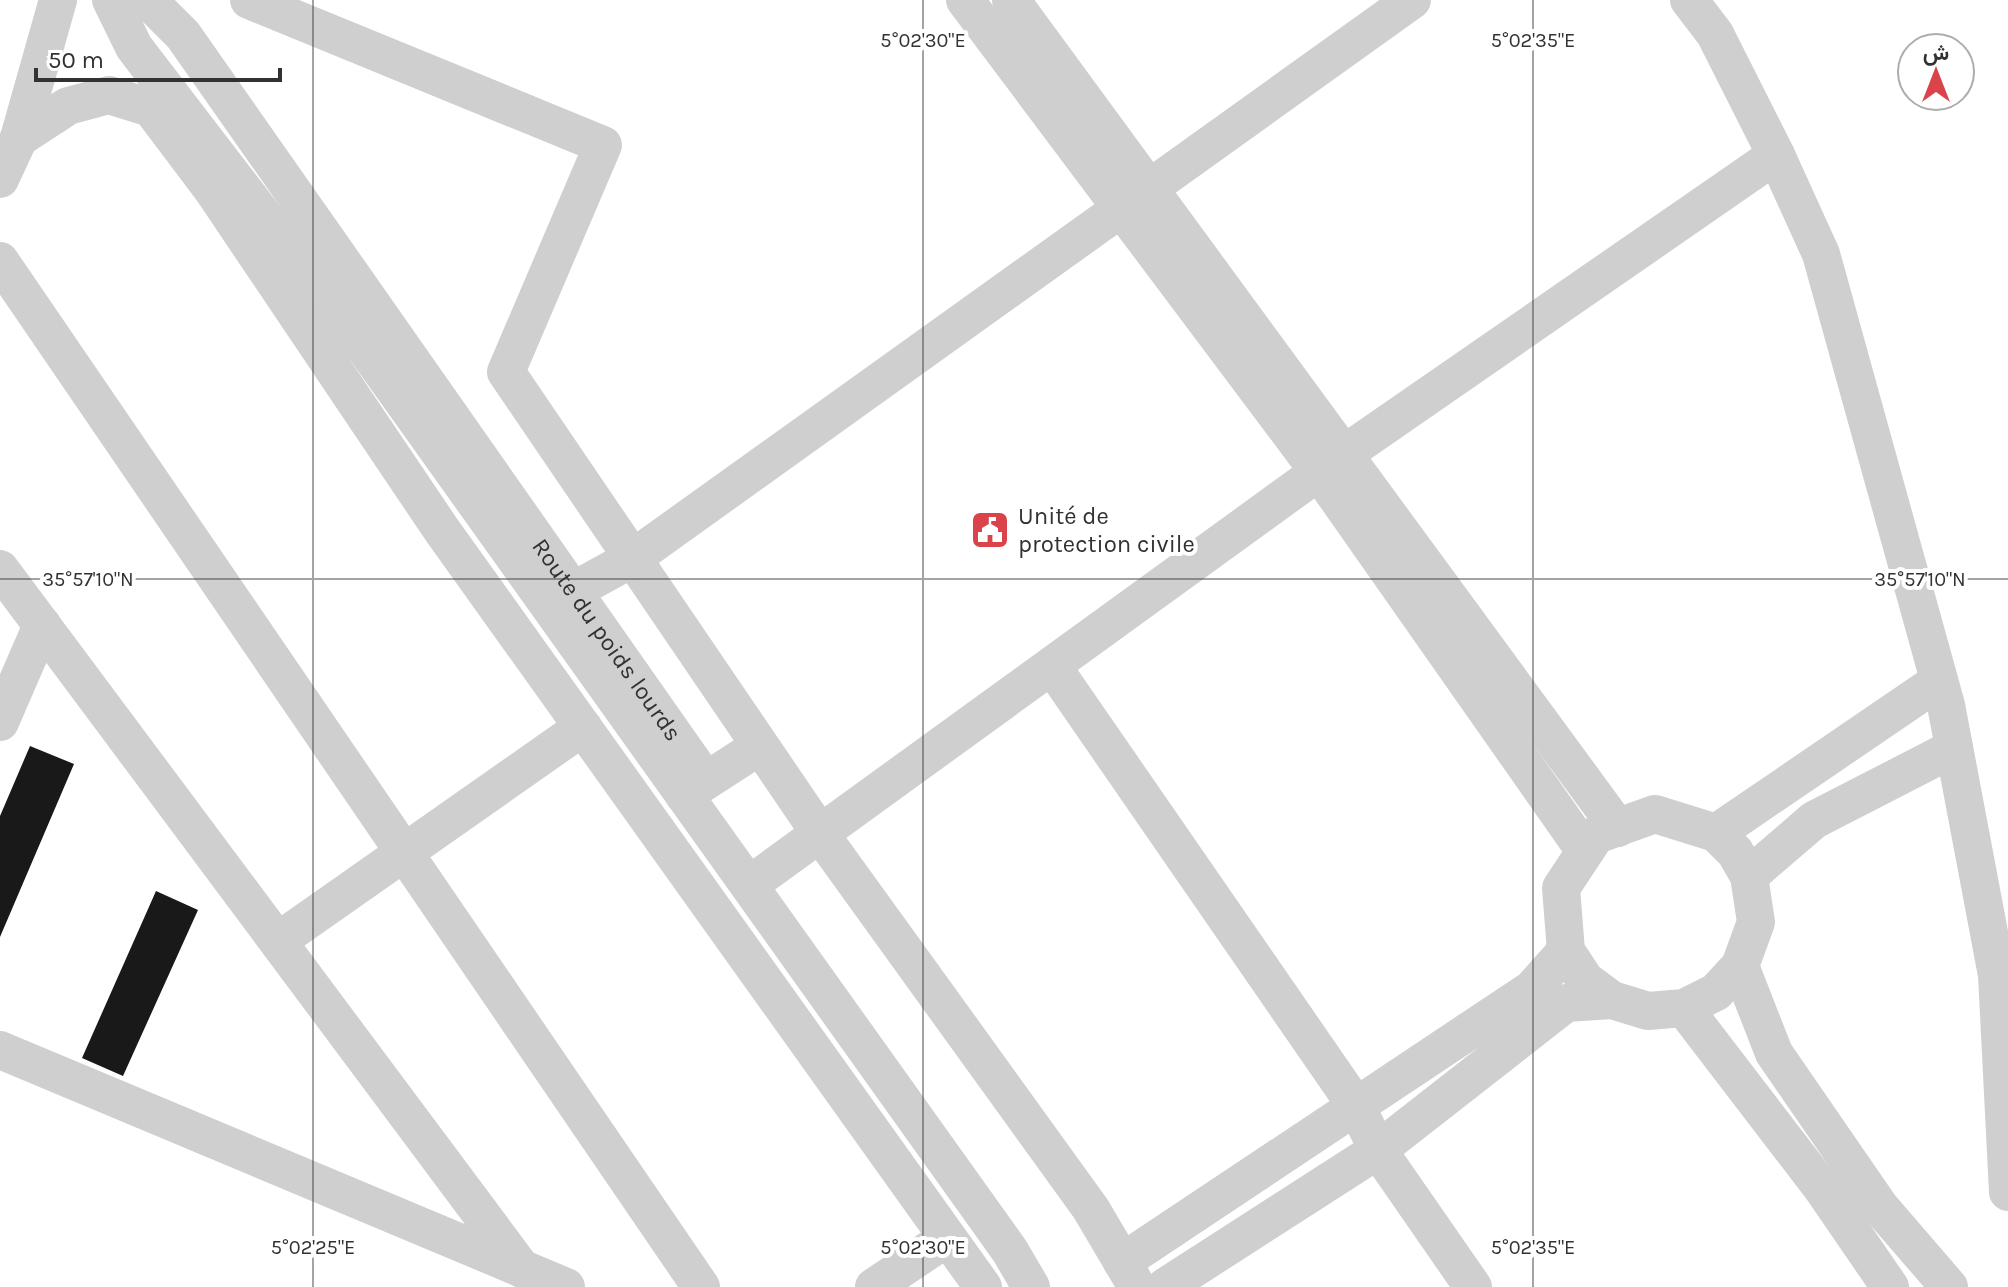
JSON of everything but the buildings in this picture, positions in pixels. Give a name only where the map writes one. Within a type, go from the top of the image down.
[{"type":"street","points":[[0,179],[19,138],[58,0]]},
{"type":"street","points":[[111,0],[134,47],[563,601],[760,878],[1043,1261],[1055,1287]]},
{"type":"street","name":"Route du poids lourds","points":[[148,0],[183,35],[563,601]]},
{"type":"street","points":[[249,0],[603,145],[506,372],[821,835],[1091,1209],[1130,1275],[1356,1106],[1532,989],[1566,951]]},
{"type":"street","points":[[965,0],[1119,209],[1331,463],[1618,828]]},
{"type":"street","points":[[1011,0],[1150,188],[1585,851]]},
{"type":"street","points":[[563,601],[633,558],[1412,0]]},
{"type":"street","points":[[1689,0],[1715,34],[1776,155],[1821,254],[1939,681],[1997,975],[2008,1192]]},
{"type":"street","points":[[19,138],[68,106],[109,95],[151,108],[204,139]]},
{"type":"street","points":[[151,108],[212,189],[441,529],[983,1287]]},
{"type":"street","points":[[760,878],[1331,463],[1776,155]]},
{"type":"street","points":[[0,261],[701,1287]]},
{"type":"street","points":[[0,569],[522,1269]]},
{"type":"street","points":[[0,722],[42,625]]},
{"type":"street","points":[[1052,666],[1356,1106],[1378,1150],[1473,1287]]},
{"type":"street","points":[[1716,833],[1939,681]]},
{"type":"street","points":[[278,941],[583,727]]},
{"type":"street","points":[[695,788],[760,746]]},
{"type":"street","points":[[1749,876],[1814,820],[1954,748]]},
{"type":"street","points":[[1655,814],[1716,833],[1735,852],[1749,876],[1756,922],[1740,966],[1716,992],[1684,1008],[1648,1011],[1612,1000],[1585,980],[1566,951],[1561,888],[1596,835],[1655,814]]},
{"type":"street","points":[[760,878],[1031,1287]]},
{"type":"street","points":[[1740,966],[1774,1053],[1880,1207],[1949,1287]]},
{"type":"street","points":[[1165,1287],[1378,1150],[1566,1003],[1612,1000]]},
{"type":"street","points":[[1684,1008],[1822,1188],[1890,1287]]},
{"type":"street","points":[[0,1050],[566,1287]]},
{"type":"street","points":[[874,1287],[947,1238]]},
{"type":"place","name":"Unité de protection civile","points":[[990,530]]}]
